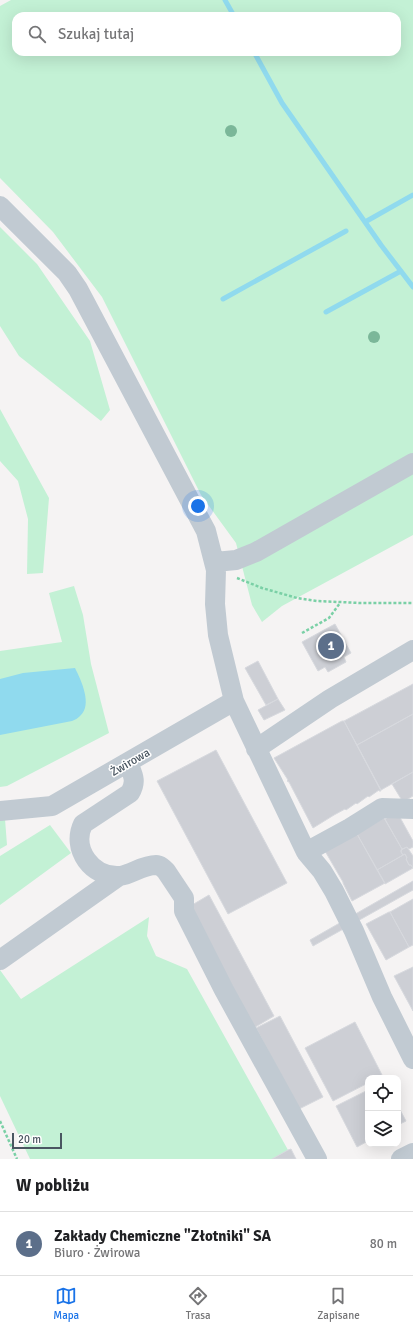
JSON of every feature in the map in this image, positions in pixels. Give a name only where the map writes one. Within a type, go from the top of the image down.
[{"type":"street","points":[[0,206],[67,273],[78,289],[206,532],[216,570],[215,604],[218,635],[234,701],[306,852],[322,871],[334,890],[354,931],[382,998],[413,1059]]},
{"type":"street","points":[[215,562],[236,560],[256,552],[413,463]]},
{"type":"street","points":[[356,684],[365,662],[413,635]]},
{"type":"street","points":[[256,749],[330,699],[413,650]]},
{"type":"street","name":"Żwirowa","points":[[0,811],[52,806],[234,701]]},
{"type":"street","points":[[128,763],[134,777],[134,786],[130,793],[83,824],[79,835],[80,849],[84,858],[91,865],[108,874],[119,876],[154,865],[163,868],[166,871],[184,898],[184,911],[224,990],[317,1159]]},
{"type":"street","points":[[306,852],[350,828],[382,808],[413,809]]},
{"type":"street","points":[[0,960],[119,876]]},
{"type":"street","points":[[401,1159],[413,1153]]},
{"type":"path","points":[[233,577],[262,588],[297,598],[341,602],[413,603]]},
{"type":"path","points":[[302,633],[329,618],[341,602]]},
{"type":"path","points":[[0,1121],[16,1159]]},
{"type":"green space","points":[[11,0],[413,0],[413,535],[282,606],[262,622],[252,605],[236,543],[201,495],[102,297],[53,232],[0,178],[0,6]]},
{"type":"green space","points":[[0,227],[37,264],[90,341],[110,410],[101,421],[19,356],[0,326]]},
{"type":"green space","points":[[0,409],[49,498],[43,573],[27,574],[28,519],[18,481],[0,461]]},
{"type":"green space","points":[[74,586],[83,615],[91,664],[109,733],[7,786],[0,787],[0,651],[62,642],[49,593]]},
{"type":"green space","points":[[5,819],[7,845],[0,849],[0,820]]},
{"type":"green space","points":[[50,825],[71,853],[0,905],[0,856]]},
{"type":"green space","points":[[149,917],[147,936],[156,956],[187,969],[288,1150],[272,1159],[30,1159],[0,1096],[0,970],[21,999]]},
{"type":"water","points":[[75,668],[83,686],[86,699],[86,706],[79,717],[72,721],[0,735],[0,679],[23,673]]},
{"type":"building","points":[[335,624],[351,653],[344,657],[346,662],[328,672],[325,667],[318,671],[302,642]]},
{"type":"building","points":[[258,661],[278,699],[266,705],[245,668]]},
{"type":"building","points":[[413,684],[413,714],[357,745],[344,721]]},
{"type":"building","points":[[278,699],[285,710],[264,720],[258,710]]},
{"type":"building","points":[[413,714],[413,772],[381,790],[357,745]]},
{"type":"building","points":[[344,721],[381,791],[379,790],[313,828],[289,782],[287,781],[288,780],[274,758]]},
{"type":"building","points":[[216,750],[287,883],[228,914],[157,781]]},
{"type":"building","points":[[413,772],[413,796],[403,802],[392,784]]},
{"type":"building","points":[[397,812],[413,841],[413,847],[409,849],[407,847],[402,849],[385,819]]},
{"type":"building","points":[[384,818],[402,849],[401,852],[403,855],[377,870],[357,834]]},
{"type":"building","points":[[357,834],[385,883],[352,901],[325,851]]},
{"type":"building","points":[[407,847],[413,856],[413,868],[409,865],[405,854],[403,855],[401,852],[401,850]]},
{"type":"building","points":[[405,854],[409,865],[413,868],[385,884],[377,870]]},
{"type":"building","points":[[413,881],[413,890],[313,946],[310,940]]},
{"type":"building","points":[[209,895],[274,1016],[252,1029],[187,908]]},
{"type":"building","points":[[413,899],[413,945],[409,947],[390,912]]},
{"type":"building","points":[[389,912],[409,947],[386,960],[366,924]]},
{"type":"building","points":[[413,967],[413,1011],[394,976]]},
{"type":"building","points":[[280,1016],[323,1097],[299,1109],[256,1028]]},
{"type":"building","points":[[355,1022],[382,1075],[365,1075],[365,1085],[333,1101],[305,1048]]},
{"type":"building","points":[[365,1092],[365,1143],[357,1147],[336,1106]]},
{"type":"building","points":[[401,1112],[406,1121],[401,1124]]},
{"type":"building","points":[[291,1149],[296,1159],[272,1159],[288,1150]]},
{"type":"waterway","points":[[225,0],[232,12]]},
{"type":"waterway","points":[[256,56],[282,103],[381,245],[413,287]]},
{"type":"waterway","points":[[365,222],[413,195]]},
{"type":"waterway","points":[[223,299],[346,231]]},
{"type":"waterway","points":[[326,312],[401,271]]},
{"type":"place","name":"Zakłady Chemiczne \"Złotniki\" SA","points":[[331,646]]}]
